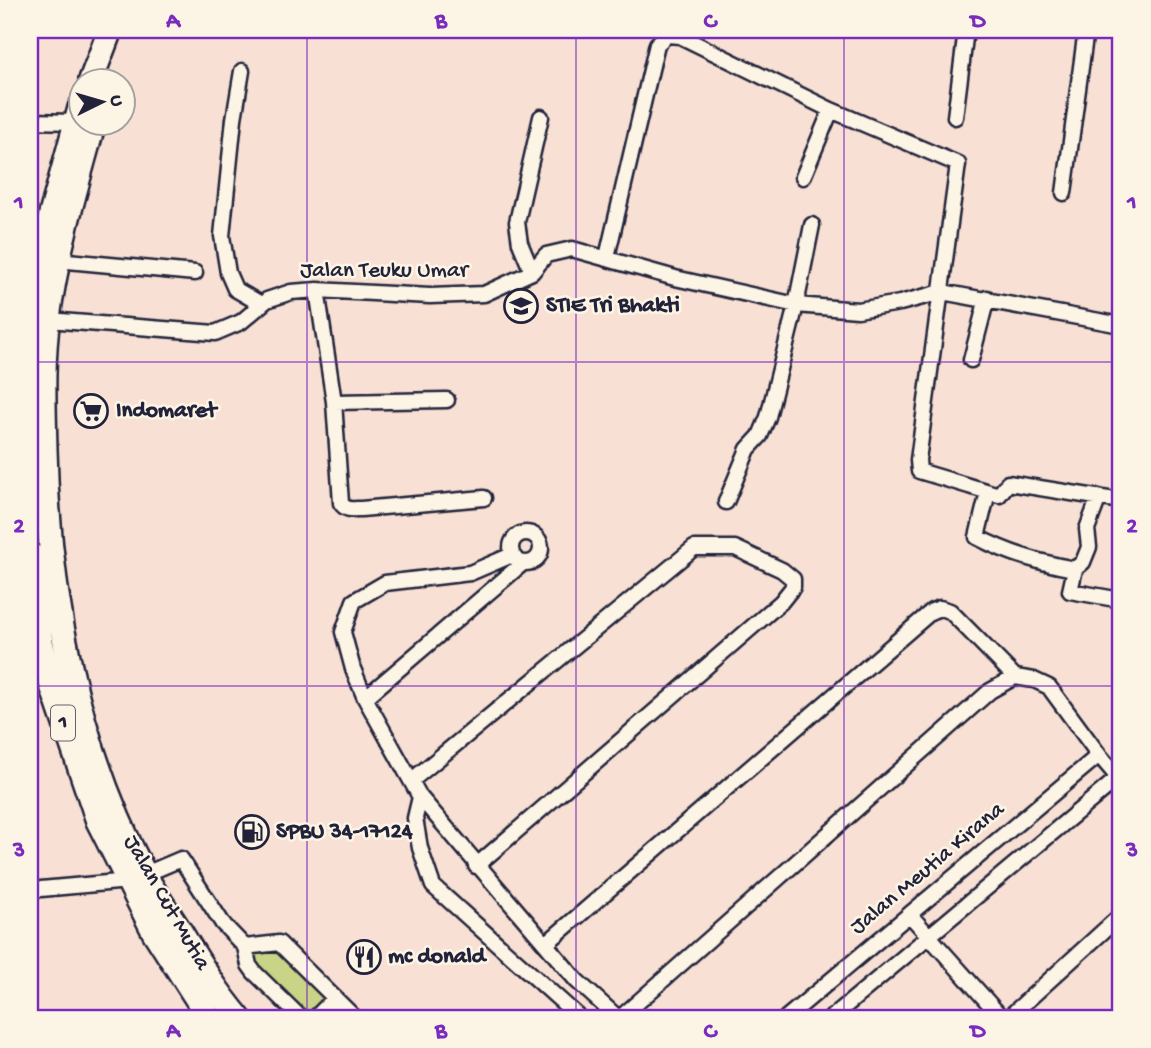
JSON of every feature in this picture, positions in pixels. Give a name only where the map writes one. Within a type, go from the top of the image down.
[{"type":"highway","points":[[96,66],[110,30]]},
{"type":"highway","points":[[112,66],[126,30]]},
{"type":"highway","name":"Jalan Cut Mutia","points":[[77,136],[41,251],[39,320],[44,376],[46,486],[54,576],[86,726],[154,932],[209,1018]]},
{"type":"highway","name":"Jalan Cut Mutia","points":[[39,320],[73,194],[81,136]]},
{"type":"highway","name":"Jalan Cut Mutia","points":[[30,554],[41,642],[57,702],[98,821],[217,992],[239,1018]]},
{"type":"street","points":[[955,117],[966,30]]},
{"type":"street","points":[[1064,193],[1086,30]]},
{"type":"street","points":[[1098,30],[1121,32]]},
{"type":"street","points":[[607,257],[661,32],[680,36],[831,110],[958,164],[943,292],[918,460],[919,471],[999,495],[1007,483],[1121,501]]},
{"type":"street","points":[[242,71],[234,119],[222,236],[228,274],[235,289],[261,304]]},
{"type":"street","points":[[803,177],[831,110]]},
{"type":"street","points":[[532,272],[520,243],[517,222],[541,117]]},
{"type":"street","points":[[30,121],[66,119]]},
{"type":"street","points":[[726,502],[748,449],[760,436],[768,417],[796,305],[812,225]]},
{"type":"street","name":"Jalan Teuku Umar","points":[[39,320],[215,333],[241,322],[267,300],[291,292],[317,290],[430,296],[484,294],[532,272],[546,256],[572,249],[675,278],[796,305],[858,310],[943,292]]},
{"type":"street","points":[[57,260],[195,273]]},
{"type":"street","points":[[317,290],[334,402],[341,503],[344,507],[348,510],[485,498]]},
{"type":"street","points":[[943,292],[987,298],[1121,325]]},
{"type":"street","points":[[971,360],[987,298]]},
{"type":"street","points":[[334,402],[447,400]]},
{"type":"street","points":[[988,492],[977,537],[1005,552],[1075,569]]},
{"type":"street","points":[[1099,497],[1087,529],[1089,547],[1083,562],[1075,569],[1070,591],[1121,600]]},
{"type":"street","points":[[411,782],[695,548],[735,548],[782,570],[793,579],[793,587],[781,602],[476,866]]},
{"type":"street","points":[[365,698],[518,559],[470,573],[385,583],[354,601],[343,632],[353,669],[365,698],[420,797],[476,866],[547,943],[577,981],[619,1018],[990,691],[1015,677]]},
{"type":"street","points":[[547,943],[932,611],[940,608],[950,611],[1015,677],[1034,680],[1049,687],[1120,779],[831,1018]]},
{"type":"street","name":"Jalan Meutia Kirana","points":[[786,1018],[1099,755]]},
{"type":"street","points":[[420,797],[415,818],[420,848],[433,886],[580,1018]]},
{"type":"street","points":[[30,890],[137,878],[181,859],[223,924],[245,947],[254,972],[301,1018]]},
{"type":"street","points":[[910,915],[1002,1018]]},
{"type":"street","points":[[1008,1018],[1121,915]]},
{"type":"street","points":[[245,947],[279,943],[355,1018]]},
{"type":"street","points":[[560,1000],[577,981]]},
{"type":"street","points":[[315,1018],[335,998]]},
{"type":"green space","points":[[279,943],[335,998],[315,1018],[301,1018],[254,972],[245,947]]},
{"type":"place","name":"STIE Tri Bhakti","points":[[521,306]]},
{"type":"place","name":"Indomaret","points":[[91,411]]},
{"type":"place","name":"SPBU 34-17124","points":[[252,832]]},
{"type":"place","name":"mc donald","points":[[364,957]]}]
